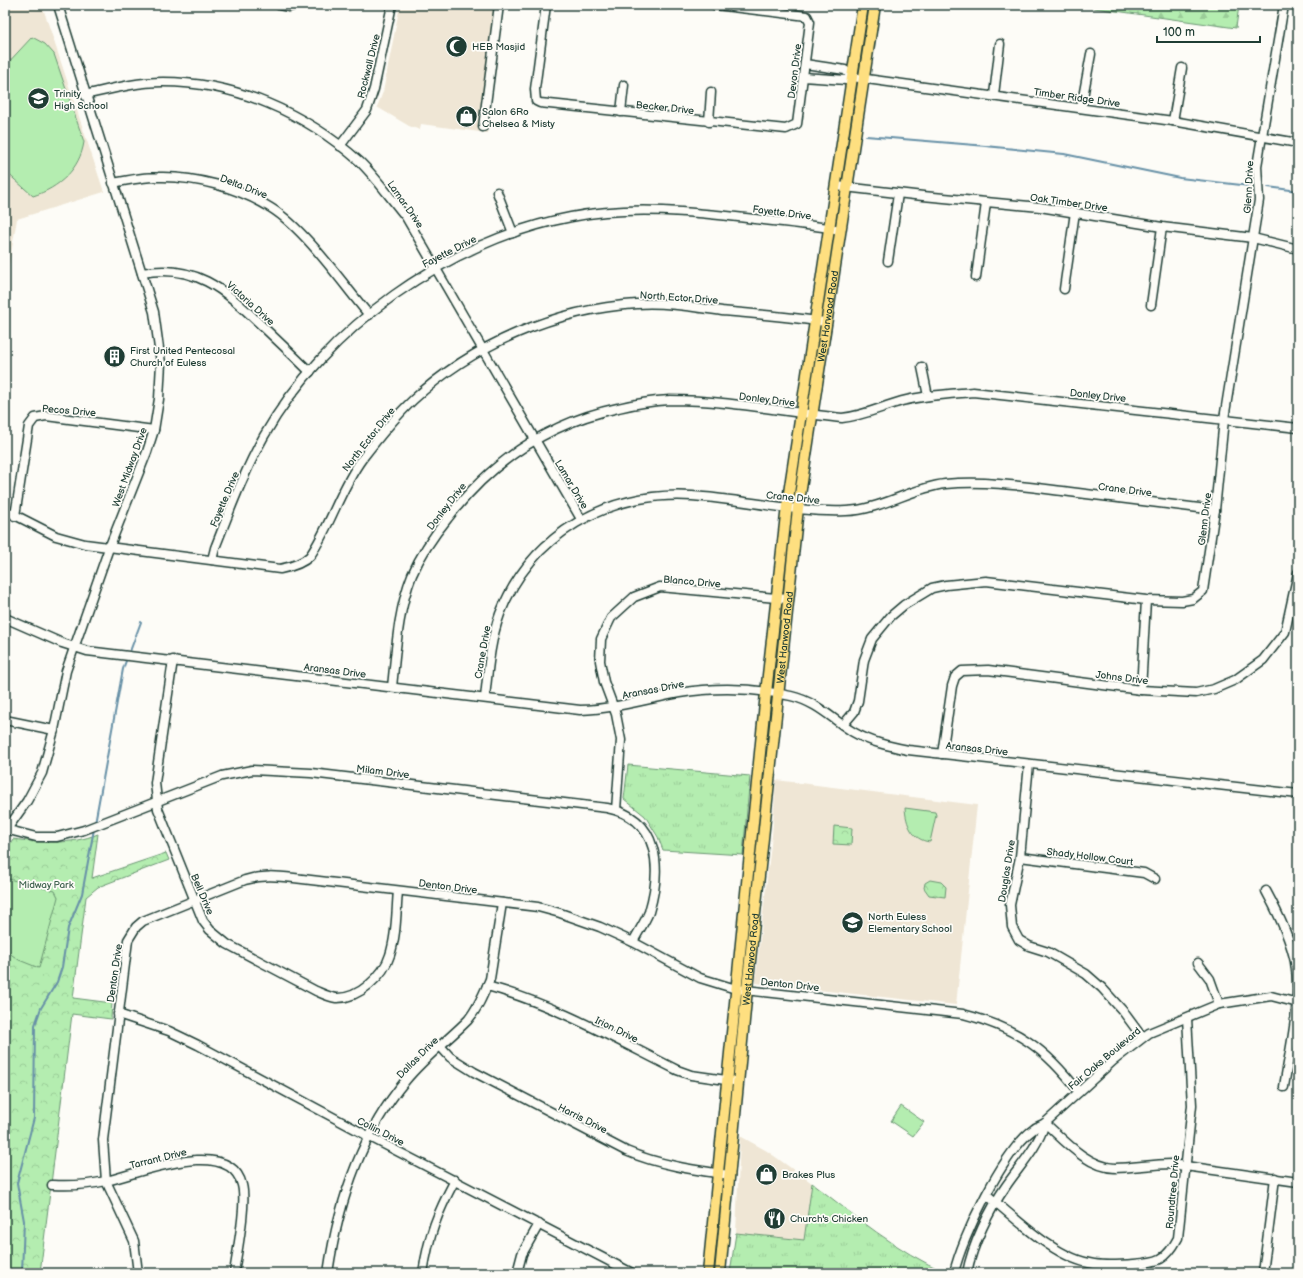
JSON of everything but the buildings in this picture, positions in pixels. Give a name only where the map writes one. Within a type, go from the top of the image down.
[{"type":"main road","name":"West Harwood Road","points":[[720,1273],[747,989],[787,599],[798,508],[812,415],[830,228],[863,5]]},
{"type":"main road","name":"West Harwood Road","points":[[708,1273],[786,506],[801,413],[841,230],[875,5]]},
{"type":"main road","points":[[745,902],[757,903]]},
{"type":"street","name":"West Midway Drive","points":[[6,830],[27,801],[42,773],[54,730],[66,671],[109,548],[147,452],[154,430],[160,399],[161,363],[154,312],[85,95],[59,5]]},
{"type":"street","points":[[279,5],[289,7],[296,5]]},
{"type":"street","name":"Rockwall Drive","points":[[340,146],[367,110],[374,89],[392,5]]},
{"type":"street","points":[[483,127],[499,5]]},
{"type":"street","name":"Becker Drive","points":[[546,5],[536,89],[536,101],[540,103],[709,122],[786,129],[792,128]]},
{"type":"street","name":"Devon Drive","points":[[715,5],[807,16],[810,22],[797,124],[792,128]]},
{"type":"street","name":"Glenn Drive","points":[[843,725],[854,712],[858,702],[864,660],[872,640],[891,616],[904,605],[932,588],[986,581],[1146,600],[1182,601],[1192,599],[1203,591],[1215,510],[1224,419],[1259,200],[1257,166],[1284,5]]},
{"type":"street","points":[[994,95],[1000,44]]},
{"type":"street","points":[[1081,108],[1091,54]]},
{"type":"street","points":[[803,77],[846,80],[852,77],[845,70],[805,64]]},
{"type":"street","points":[[1173,121],[1182,68]]},
{"type":"street","name":"Timber Ridge Drive","points":[[852,77],[994,95],[1173,121],[1298,143]]},
{"type":"street","name":"Lamar Drive","points":[[85,95],[118,87],[162,82],[183,83],[221,89],[275,105],[317,129],[358,161],[376,179],[406,217],[581,519]]},
{"type":"street","points":[[621,112],[624,85]]},
{"type":"street","points":[[709,122],[711,92]]},
{"type":"street","name":"Delta Drive","points":[[113,183],[158,177],[176,178],[220,186],[257,201],[272,209],[304,237],[369,315]]},
{"type":"street","name":"Oak Timber Drive","points":[[836,186],[898,194],[1040,207],[1162,227],[1253,238],[1298,249]]},
{"type":"street","points":[[497,192],[513,233]]},
{"type":"street","points":[[888,261],[898,194]]},
{"type":"street","points":[[976,277],[986,203]]},
{"type":"street","name":"Fayette Drive","points":[[212,560],[215,548],[238,488],[261,442],[289,398],[335,345],[389,299],[435,268],[464,253],[513,233],[572,216],[602,213],[654,211],[702,213],[841,230]]},
{"type":"street","points":[[1064,289],[1075,212]]},
{"type":"street","points":[[1151,305],[1162,227]]},
{"type":"street","name":"Victoria Drive","points":[[142,273],[153,271],[180,272],[219,287],[233,298],[310,372]]},
{"type":"street","name":"North Ector Drive","points":[[5,510],[56,536],[85,544],[280,569],[305,561],[315,548],[341,493],[361,461],[392,421],[434,382],[483,349],[542,323],[567,316],[638,304],[677,306],[820,322]]},
{"type":"street","points":[[922,367],[928,396]]},
{"type":"street","name":"Donley Drive","points":[[392,687],[402,609],[412,576],[437,532],[474,486],[517,450],[558,427],[592,413],[668,400],[706,402],[842,418],[854,417],[900,402],[928,396],[973,392],[1298,428]]},
{"type":"street","name":"Pecos Drive","points":[[15,516],[29,426],[35,418],[46,416],[154,430]]},
{"type":"street","name":"Crane Drive","points":[[485,698],[495,629],[501,612],[520,576],[544,548],[581,519],[623,502],[655,496],[692,496],[798,508],[859,510],[920,490],[945,484],[989,483],[1215,510]]},
{"type":"street","name":"Johns Drive","points":[[942,754],[952,686],[955,677],[962,671],[988,670],[1141,690],[1196,693],[1214,689],[1235,680],[1263,660],[1285,632],[1298,573]]},
{"type":"street","name":"Blanco Drive","points":[[616,810],[621,757],[621,740],[616,714],[600,662],[601,639],[611,618],[634,597],[660,588],[787,599]]},
{"type":"street","points":[[1141,690],[1146,600]]},
{"type":"street","name":"Aransas Drive","points":[[5,618],[74,647],[119,655],[173,660],[580,710],[613,706],[696,691],[734,689],[778,694],[810,702],[821,708],[843,725],[870,740],[908,750],[1298,794]]},
{"type":"street","name":"Bell Drive","points":[[173,660],[155,784],[158,809],[203,922],[210,930],[227,944],[327,996],[343,998],[358,992],[376,978],[390,956],[394,942],[398,891]]},
{"type":"street","points":[[5,720],[54,730]]},
{"type":"street","name":"Douglas Drive","points":[[1029,764],[1020,857],[1010,905],[1012,927],[1019,940],[1029,946],[1048,952],[1086,974],[1102,988],[1122,1010],[1142,1037]]},
{"type":"street","name":"Milam Drive","points":[[6,830],[36,837],[68,835],[222,776],[252,770],[272,770],[318,774],[616,810],[635,820],[643,828],[649,836],[656,858],[648,912],[634,942]]},
{"type":"street","name":"Shady Hollow Court","points":[[1020,857],[1144,873],[1155,879]]},
{"type":"street","name":"Denton Drive","points":[[138,1273],[134,1242],[106,1181],[103,1140],[128,940],[132,933],[143,922],[245,880],[269,875],[538,907],[583,920],[634,942],[700,978],[736,989],[747,989],[963,1014],[989,1021],[1015,1033],[1046,1054],[1060,1068],[1079,1092]]},
{"type":"street","points":[[1266,891],[1288,939],[1295,963],[1297,1002],[1284,1087]]},
{"type":"street","name":"Dallas Drive","points":[[328,1273],[337,1223],[355,1169],[384,1111],[407,1080],[476,1010],[490,979],[502,903]]},
{"type":"street","points":[[1198,963],[1210,979],[1219,1004]]},
{"type":"street","name":"Irion Drive","points":[[487,986],[521,996],[547,1006],[677,1070],[691,1075],[739,1082]]},
{"type":"street","name":"Fair Oaks Boulevard","points":[[955,1269],[966,1237],[987,1195],[1010,1158],[1024,1139],[1034,1128],[1045,1123],[1142,1037],[1219,1004],[1271,996],[1297,1002]]},
{"type":"street","name":"Collin Drive","points":[[118,1014],[169,1031],[198,1045],[370,1137],[539,1224],[620,1270],[632,1273]]},
{"type":"street","name":"Roundtree Drive","points":[[987,1195],[1048,1245],[1080,1260],[1094,1264],[1151,1262],[1162,1260],[1167,1256],[1178,1238],[1184,1166],[1192,1105],[1187,1018]]},
{"type":"street","name":"Harris Drive","points":[[441,1047],[450,1057],[474,1072],[626,1151],[640,1157],[682,1169],[730,1175]]},
{"type":"street","points":[[1045,1123],[1079,1153],[1105,1166],[1115,1168],[1152,1164],[1184,1166],[1298,1182]]},
{"type":"street","name":"Fair Oaks Boulevard","points":[[967,1271],[986,1222],[996,1202],[1040,1140],[1045,1123]]},
{"type":"street","name":"Tarrant Drive","points":[[52,1185],[72,1186],[106,1181],[197,1159],[214,1160],[232,1169],[238,1176],[244,1197],[234,1273]]},
{"type":"street","points":[[1263,1273],[1275,1178]]},
{"type":"street","points":[[423,1273],[430,1233],[438,1212],[455,1180]]},
{"type":"street","points":[[516,1273],[522,1254],[539,1224]]},
{"type":"street","points":[[955,1269],[967,1271]]},
{"type":"shaded area","name":"Trinity High School","points":[[5,5],[42,5],[104,192],[17,219],[5,288]]},
{"type":"shaded area","points":[[400,5],[504,5],[487,133],[421,124],[420,130],[409,126],[377,107],[383,92]]},
{"type":"shaded area","points":[[776,780],[977,805],[956,1005],[755,983],[772,835]]},
{"type":"shaded area","points":[[740,1136],[767,1151],[812,1183],[804,1241],[736,1233]]},
{"type":"green space","points":[[1073,5],[1239,5],[1236,28]]},
{"type":"green space","name":"Trinity High School","points":[[32,37],[45,44],[54,54],[84,142],[78,161],[67,176],[60,183],[33,196],[5,171],[5,66]]},
{"type":"green space","points":[[628,765],[750,776],[743,855],[663,850],[658,837],[645,816],[624,799]]},
{"type":"green space","points":[[905,808],[935,812],[936,815],[930,842],[924,841],[914,835],[907,820]]},
{"type":"green space","points":[[834,826],[852,828],[851,845],[833,844]]},
{"type":"green space","name":"Midway Park","points":[[98,834],[92,878],[166,853],[169,860],[98,887],[86,897],[73,998],[112,1003],[111,1019],[72,1014],[40,1273],[5,1273],[5,850],[13,839],[56,842],[88,838]]},
{"type":"green space","points":[[5,878],[55,891],[58,897],[39,968],[19,960],[5,950]]},
{"type":"green space","points":[[930,880],[941,882],[946,887],[945,897],[929,895],[924,888],[925,883]]},
{"type":"green space","points":[[901,1106],[924,1122],[913,1136],[891,1121]]},
{"type":"green space","points":[[812,1183],[893,1244],[947,1273],[730,1273],[736,1233],[804,1240]]},
{"type":"waterway","points":[[866,136],[1064,154],[1180,178],[1250,186]]},
{"type":"waterway","points":[[1268,187],[1298,191]]},
{"type":"waterway","points":[[129,654],[141,622]]},
{"type":"waterway","points":[[95,823],[123,669],[127,658]]},
{"type":"waterway","points":[[22,1273],[24,1221],[17,1183],[34,1118],[35,1025],[41,1008],[57,982],[62,967],[68,928],[82,894],[94,829]]},
{"type":"place","name":"HEB Masjid","points":[[456,46]]},
{"type":"place","name":"Trinity High School","points":[[39,99]]},
{"type":"place","name":"Salon 6Ro Chelsea & Misty","points":[[466,117]]},
{"type":"place","name":"First United Pentecosal Church of Euless","points":[[115,356]]},
{"type":"place","name":"North Euless Elementary School","points":[[853,922]]},
{"type":"place","name":"Brakes Plus","points":[[766,1174]]},
{"type":"place","name":"Church's Chicken","points":[[774,1218]]}]
